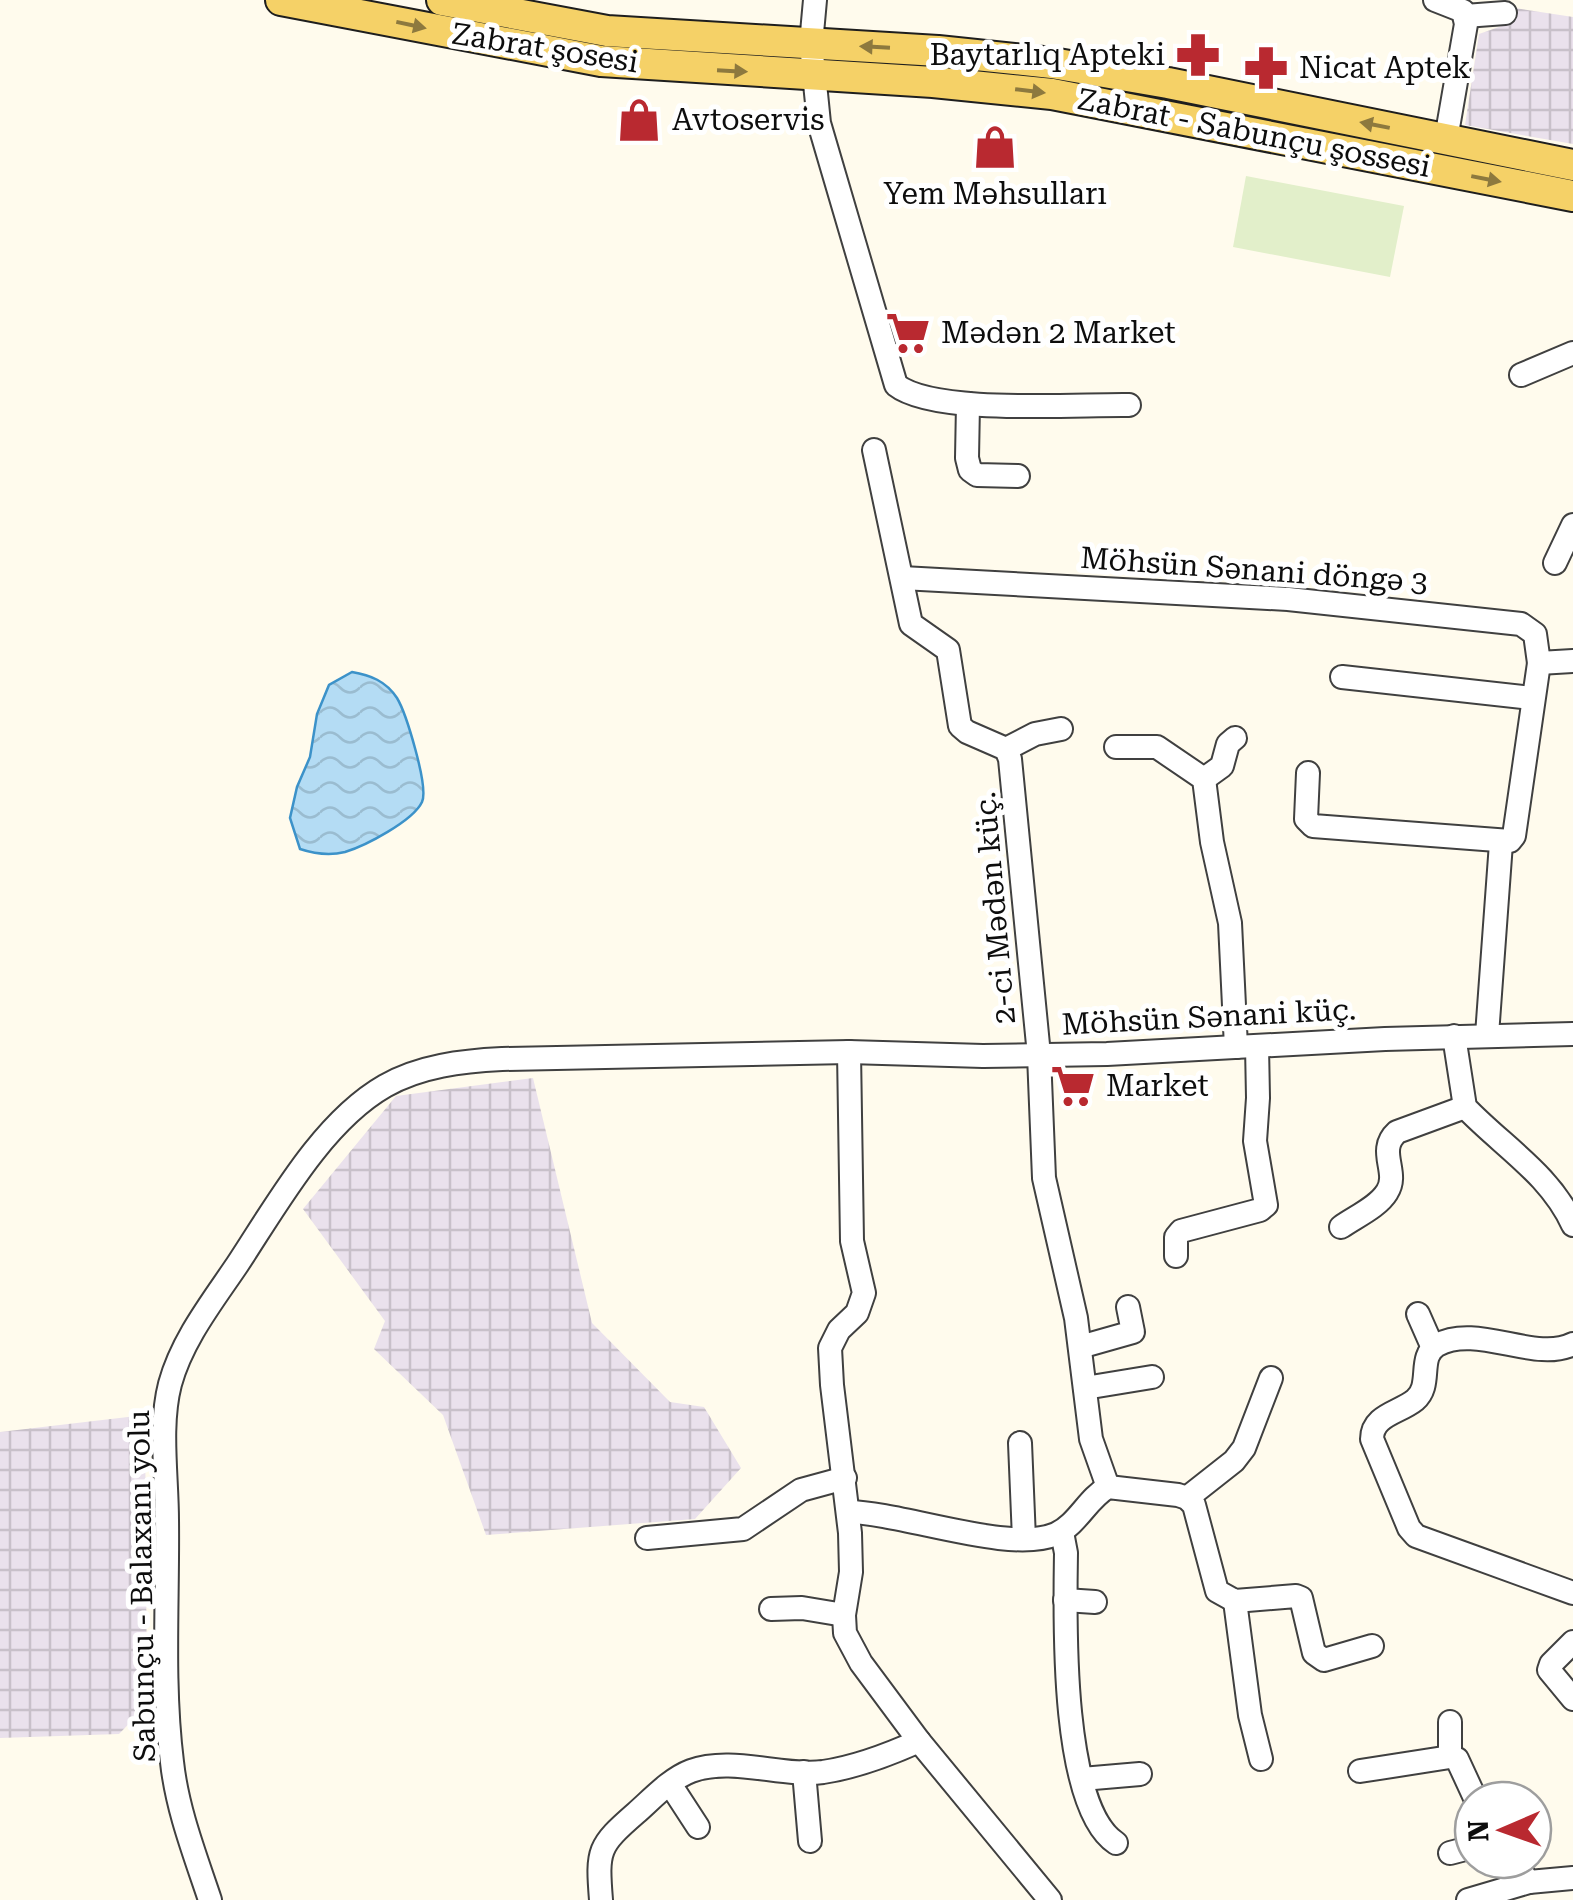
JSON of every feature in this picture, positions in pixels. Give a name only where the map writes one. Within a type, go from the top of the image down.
[{"type":"main road","name":"Zabrat şosesi","points":[[281,0],[601,62],[932,82]]},
{"type":"main road","points":[[442,0],[552,11],[607,31],[938,51],[1052,62],[1573,165]]},
{"type":"main road","name":"Zabrat - Sabunçu şossesi","points":[[932,82],[1069,97],[1573,196]]},
{"type":"street","points":[[815,0],[812,75],[824,147],[896,385],[912,395],[968,404],[1129,405]]},
{"type":"street","points":[[1435,0],[1458,8],[1465,16],[1466,31],[1446,139]]},
{"type":"street","points":[[1465,16],[1505,12]]},
{"type":"street","points":[[1521,375],[1573,353]]},
{"type":"street","points":[[968,404],[970,470],[977,474],[1018,476]]},
{"type":"street","name":"2-ci Mədən küç.","points":[[874,450],[911,624],[948,650],[960,726],[1006,748],[1013,773],[1039,1056]]},
{"type":"street","points":[[1555,563],[1573,526]]},
{"type":"street","name":"Möhsün Sənani döngə 3","points":[[902,578],[1288,599],[1521,624],[1535,634],[1539,662]]},
{"type":"street","points":[[1308,773],[1306,818],[1313,826],[1510,841],[1514,836],[1539,662],[1573,661]]},
{"type":"street","points":[[1342,677],[1532,698]]},
{"type":"street","points":[[1006,748],[1035,734],[1061,729]]},
{"type":"street","points":[[1204,779],[1222,766],[1228,744],[1235,738]]},
{"type":"street","points":[[1116,748],[1157,748],[1204,779],[1212,842],[1230,923],[1246,1046],[1258,1098],[1255,1141],[1266,1204],[1260,1210],[1181,1231],[1176,1237],[1176,1256]]},
{"type":"street","points":[[1487,1035],[1501,842]]},
{"type":"street","name":"Möhsün Sənani küç.","points":[[848,1052],[1039,1056],[1573,1034]]},
{"type":"street","points":[[1454,1036],[1465,1106],[1558,1196],[1573,1225]]},
{"type":"street","points":[[848,1052],[852,1241],[864,1292],[857,1314],[839,1330],[830,1348],[848,1512],[851,1572],[844,1615],[849,1644],[919,1741],[1050,1900]]},
{"type":"street","name":"Sabunçu - Balaxanı yolu","points":[[210,1900],[186,1827],[172,1762],[167,1662],[168,1399],[190,1338],[303,1168],[346,1118],[382,1088],[455,1063],[518,1058],[848,1052]]},
{"type":"street","points":[[1039,1056],[1044,1178],[1080,1347],[1090,1439],[1108,1487]]},
{"type":"street","points":[[1341,1227],[1390,1188],[1392,1177],[1386,1150],[1397,1132],[1465,1106]]},
{"type":"street","points":[[1080,1347],[1133,1332],[1128,1307]]},
{"type":"street","points":[[1418,1314],[1432,1348],[1426,1362],[1423,1391],[1372,1429],[1373,1448],[1409,1528],[1427,1541],[1573,1593]]},
{"type":"street","points":[[1432,1348],[1452,1341],[1494,1340],[1550,1351],[1573,1344]]},
{"type":"street","points":[[1084,1388],[1152,1377]]},
{"type":"street","points":[[848,1512],[875,1513],[1024,1539],[1062,1532],[1090,1500],[1108,1487],[1187,1498],[1234,1461],[1244,1448],[1271,1378]]},
{"type":"street","points":[[1020,1443],[1024,1539]]},
{"type":"street","points":[[648,1538],[743,1530],[800,1490],[845,1478]]},
{"type":"street","points":[[1187,1498],[1200,1520],[1217,1591],[1235,1601],[1301,1598],[1318,1658],[1324,1660],[1372,1646]]},
{"type":"street","points":[[1062,1532],[1066,1553],[1068,1710],[1082,1779],[1100,1830],[1116,1843]]},
{"type":"street","points":[[1065,1600],[1095,1602]]},
{"type":"street","points":[[1235,1601],[1250,1715],[1262,1759]]},
{"type":"street","points":[[772,1608],[844,1615]]},
{"type":"street","points":[[1573,1642],[1550,1664],[1549,1670],[1573,1698]]},
{"type":"street","points":[[1450,1722],[1450,1757]]},
{"type":"street","points":[[601,1900],[598,1866],[603,1846],[670,1784],[692,1770],[721,1767],[821,1772],[870,1761],[919,1741]]},
{"type":"street","points":[[1360,1772],[1450,1757],[1457,1759],[1467,1780]]},
{"type":"street","points":[[804,1772],[810,1841]]},
{"type":"street","points":[[1082,1779],[1140,1774]]},
{"type":"street","points":[[670,1784],[698,1828]]},
{"type":"street","points":[[1468,1900],[1529,1882],[1573,1878]]},
{"type":"shaded area","points":[[1515,8],[1573,17],[1573,144],[1465,125],[1479,34],[1513,22]]},
{"type":"shaded area","points":[[533,1078],[592,1323],[670,1402],[704,1407],[741,1468],[695,1519],[486,1535],[443,1415],[374,1349],[385,1321],[303,1209],[396,1096]]},
{"type":"shaded area","points":[[145,1415],[147,1705],[119,1734],[0,1738],[0,1432]]},
{"type":"green space","points":[[1246,176],[1404,206],[1390,277],[1233,247]]},
{"type":"water","points":[[352,672],[377,680],[397,698],[420,766],[422,802],[399,825],[364,844],[339,853],[311,852],[300,849],[290,818],[297,787],[310,757],[317,714],[329,685]]},
{"type":"place","name":"Baytarlıq Apteki","points":[[1198,55]]},
{"type":"place","name":"Nicat Aptek","points":[[1266,68]]},
{"type":"place","name":"Avtoservis","points":[[639,120]]},
{"type":"place","name":"Yem Məhsulları","points":[[995,147]]},
{"type":"place","name":"Mədən 2 Market","points":[[908,333]]},
{"type":"place","name":"Market","points":[[1073,1086]]}]
